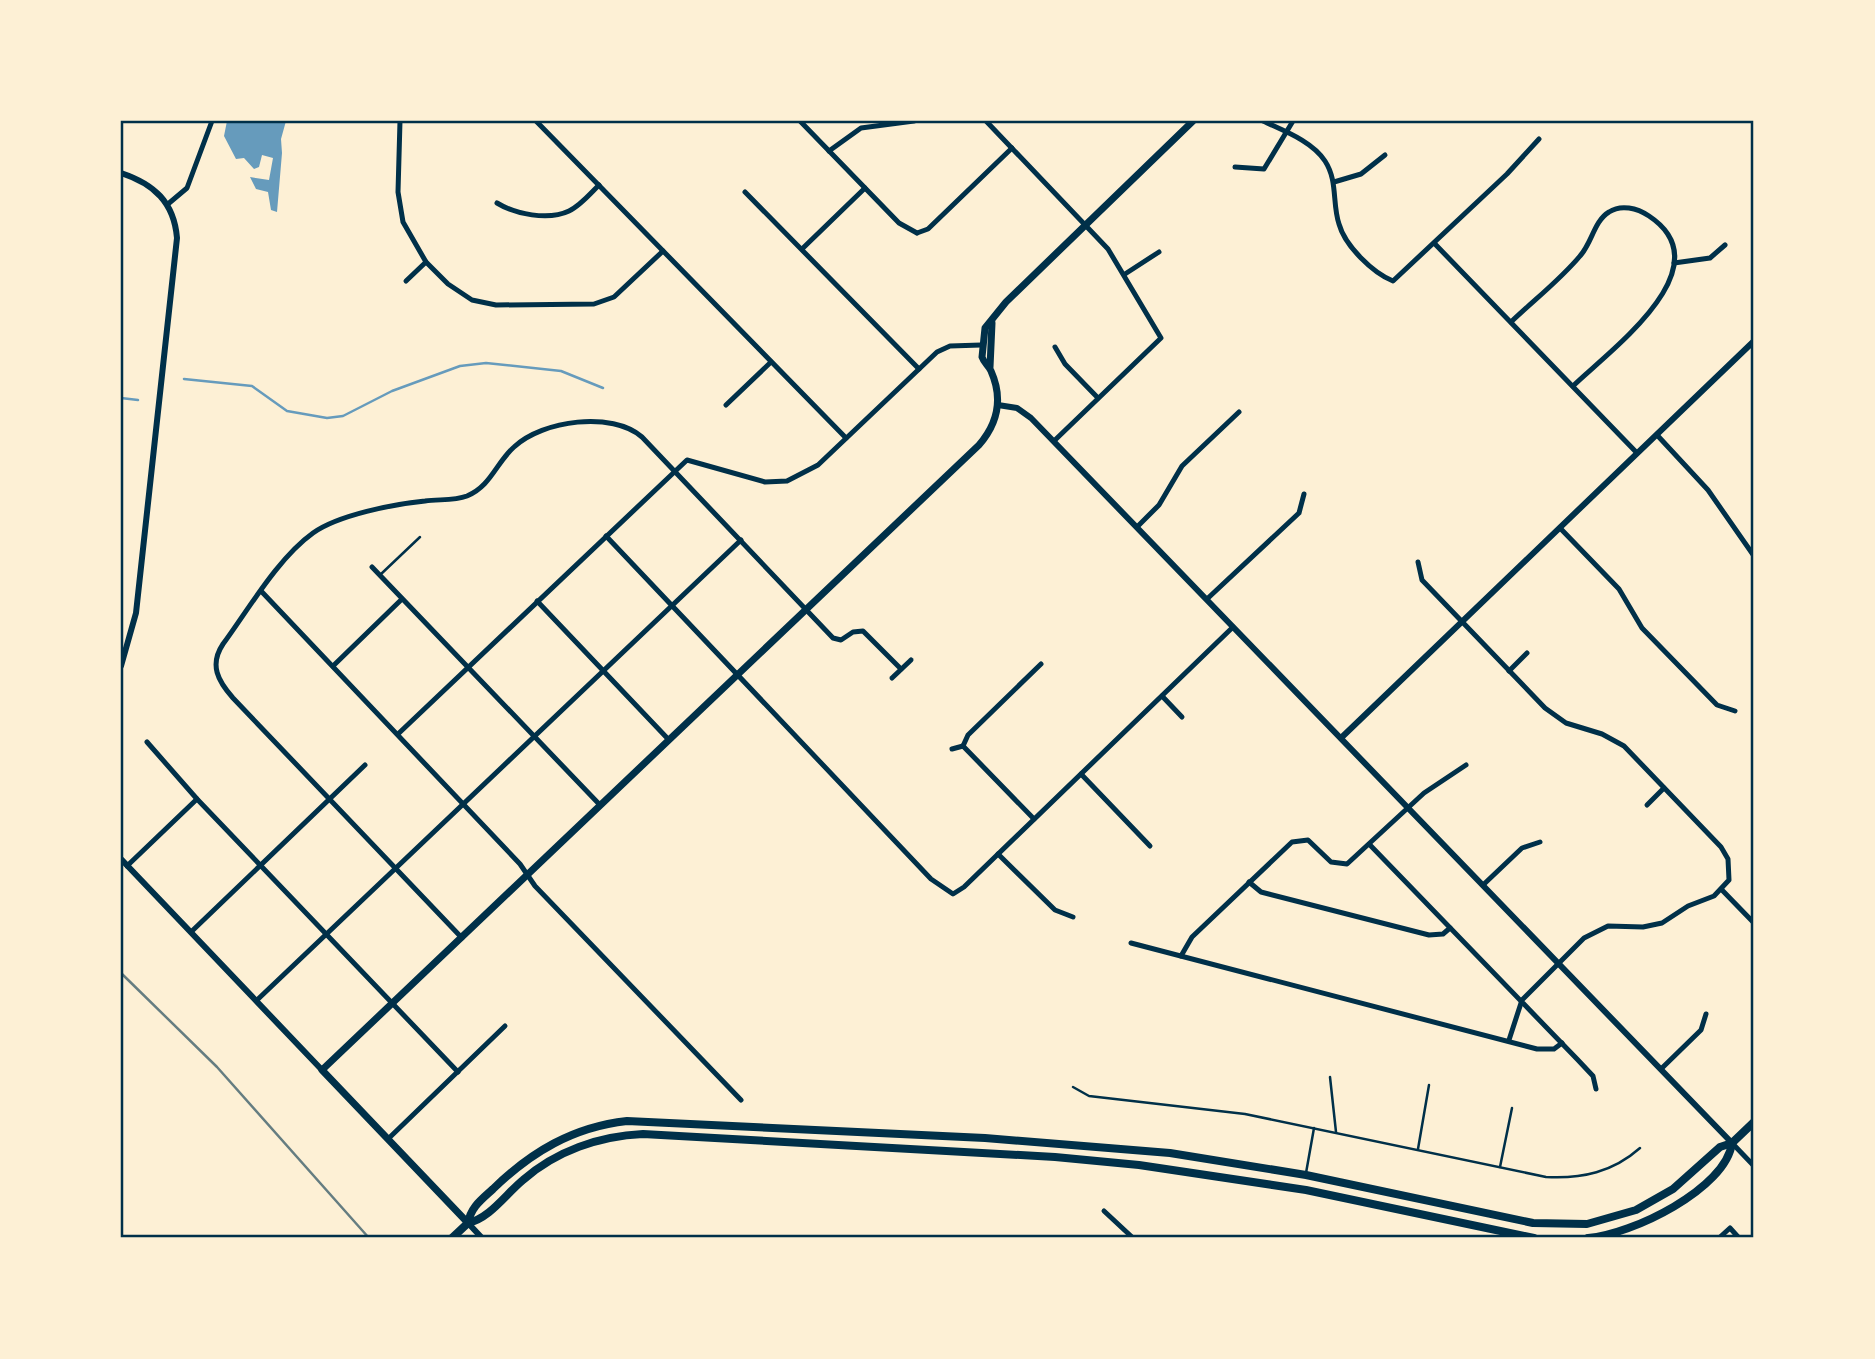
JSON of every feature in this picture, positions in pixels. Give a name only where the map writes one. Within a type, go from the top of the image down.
[{"type":"main road","points":[[990,367],[983,362],[981,345],[985,328],[992,323],[1006,302],[1193,121]]},
{"type":"main road","points":[[468,1223],[322,1070],[979,445],[991,429],[998,405],[990,367],[992,323]]},
{"type":"main road","points":[[468,1223],[471,1210],[520,1164],[544,1147],[592,1127],[635,1120],[1075,1144],[1170,1153],[1306,1175],[1533,1223],[1587,1224],[1620,1216],[1653,1202],[1673,1189],[1720,1147],[1732,1143],[1754,1122]]},
{"type":"main road","points":[[452,1238],[468,1223],[481,1220],[525,1178],[563,1154],[604,1139],[643,1134],[1055,1157],[1139,1165],[1295,1188],[1534,1238]]},
{"type":"main road","points":[[1588,1238],[1634,1228],[1676,1205],[1730,1157],[1732,1143]]},
{"type":"street","points":[[168,204],[187,188],[212,121]]},
{"type":"street","points":[[400,121],[400,208],[408,235],[426,262],[460,293],[483,304],[575,307],[614,297],[663,251]]},
{"type":"street","points":[[536,121],[846,438]]},
{"type":"street","points":[[800,121],[899,223],[918,236],[1012,148]]},
{"type":"street","points":[[829,151],[861,128],[914,121]]},
{"type":"street","points":[[986,121],[1086,224],[1125,274],[1161,338],[1054,441]]},
{"type":"street","points":[[1263,121],[1318,153],[1334,182],[1342,233],[1381,276],[1393,281],[1539,139]]},
{"type":"street","points":[[1235,167],[1264,169],[1293,121]]},
{"type":"street","points":[[1334,182],[1361,174],[1385,155]]},
{"type":"street","points":[[121,173],[151,186],[168,204],[177,238],[136,613],[121,666]]},
{"type":"street","points":[[497,203],[514,213],[564,213],[580,204],[599,185]]},
{"type":"street","points":[[802,249],[865,188]]},
{"type":"street","points":[[745,192],[919,369]]},
{"type":"street","points":[[1511,322],[1580,257],[1597,224],[1610,211],[1628,208],[1654,220],[1670,243],[1674,263],[1670,284],[1661,300],[1573,386]]},
{"type":"street","points":[[1435,243],[1637,453]]},
{"type":"street","points":[[1674,263],[1710,258],[1725,245]]},
{"type":"street","points":[[1125,274],[1159,251]]},
{"type":"street","points":[[406,281],[426,262]]},
{"type":"street","points":[[1341,738],[1754,341]]},
{"type":"street","points":[[398,734],[674,471],[691,459],[716,470],[765,482],[787,481],[808,473],[944,348],[981,345]]},
{"type":"street","points":[[1055,347],[1065,364],[1098,398]]},
{"type":"street","points":[[726,405],[771,362]]},
{"type":"street","points":[[998,405],[1024,412],[1054,441],[1754,1166]]},
{"type":"street","points":[[1137,527],[1159,505],[1182,466],[1238,412]]},
{"type":"street","points":[[461,938],[233,698],[215,668],[219,649],[294,551],[319,529],[399,505],[467,496],[488,481],[514,447],[531,434],[600,421],[623,425],[639,434],[837,640],[859,630],[867,634],[901,669]]},
{"type":"street","points":[[1657,435],[1708,490],[1754,556]]},
{"type":"street","points":[[1206,599],[1299,513],[1304,494]]},
{"type":"street","points":[[1560,528],[1619,589],[1642,628],[1717,705],[1735,711]]},
{"type":"street","points":[[606,536],[931,879],[953,894],[998,854],[1233,627]]},
{"type":"street","points":[[256,1001],[741,540]]},
{"type":"street","points":[[1418,562],[1422,580],[1557,718],[1573,726],[1602,733],[1624,746],[1721,847],[1730,869],[1729,880],[1722,890],[1688,906],[1662,923],[1643,927],[1616,925],[1597,930],[1522,1000],[1508,1040]]},
{"type":"street","points":[[372,567],[600,805]]},
{"type":"street","points":[[262,592],[464,803],[528,874],[535,886],[741,1100]]},
{"type":"street","points":[[333,666],[402,599]]},
{"type":"street","points":[[537,601],[669,740]]},
{"type":"street","points":[[1509,670],[1527,653]]},
{"type":"street","points":[[892,678],[911,660]]},
{"type":"street","points":[[963,746],[968,735],[1041,664]]},
{"type":"street","points":[[1162,696],[1182,718]]},
{"type":"street","points":[[148,742],[197,799],[458,1072]]},
{"type":"street","points":[[952,749],[963,746]]},
{"type":"street","points":[[963,746],[1034,818]]},
{"type":"street","points":[[191,932],[365,765]]},
{"type":"street","points":[[1181,956],[1192,937],[1296,840],[1308,840],[1338,865],[1351,861],[1424,793],[1466,765]]},
{"type":"street","points":[[1081,774],[1150,846]]},
{"type":"street","points":[[1647,805],[1664,788]]},
{"type":"street","points":[[127,866],[197,799]]},
{"type":"street","points":[[1483,885],[1521,848],[1540,842]]},
{"type":"street","points":[[1370,845],[1593,1076],[1595,1089]]},
{"type":"street","points":[[998,854],[1055,910],[1073,917]]},
{"type":"street","points":[[121,859],[322,1070]]},
{"type":"street","points":[[1250,882],[1261,892],[1429,935],[1444,934],[1450,928]]},
{"type":"street","points":[[1722,890],[1754,923]]},
{"type":"street","points":[[1130,943],[1548,1050],[1562,1043]]},
{"type":"street","points":[[1661,1069],[1701,1030],[1706,1014]]},
{"type":"street","points":[[388,1139],[505,1026]]},
{"type":"street","points":[[1104,1211],[1133,1238]]},
{"type":"street","points":[[468,1223],[482,1238]]},
{"type":"street","points":[[1719,1238],[1730,1228],[1740,1238]]},
{"type":"lane","points":[[380,575],[420,537]]},
{"type":"lane","points":[[1330,1077],[1336,1132]]},
{"type":"lane","points":[[1418,1149],[1429,1085]]},
{"type":"lane","points":[[1073,1087],[1089,1096],[1245,1114],[1546,1177],[1584,1176],[1609,1169],[1640,1147]]},
{"type":"lane","points":[[1500,1167],[1512,1108]]},
{"type":"lane","points":[[1306,1175],[1314,1128]]},
{"type":"water","points":[[227,121],[286,121],[281,139],[277,212],[271,210],[268,192],[256,189],[250,177],[269,180],[273,158],[262,155],[259,167],[254,169],[244,158],[236,159],[224,136]]},
{"type":"waterway","points":[[184,379],[252,386],[287,411],[327,418],[343,416],[392,391],[460,366],[486,363],[561,371],[603,388]]},
{"type":"waterway","points":[[121,398],[138,400]]},
{"type":"railway","points":[[121,973],[217,1067],[369,1238]]}]
